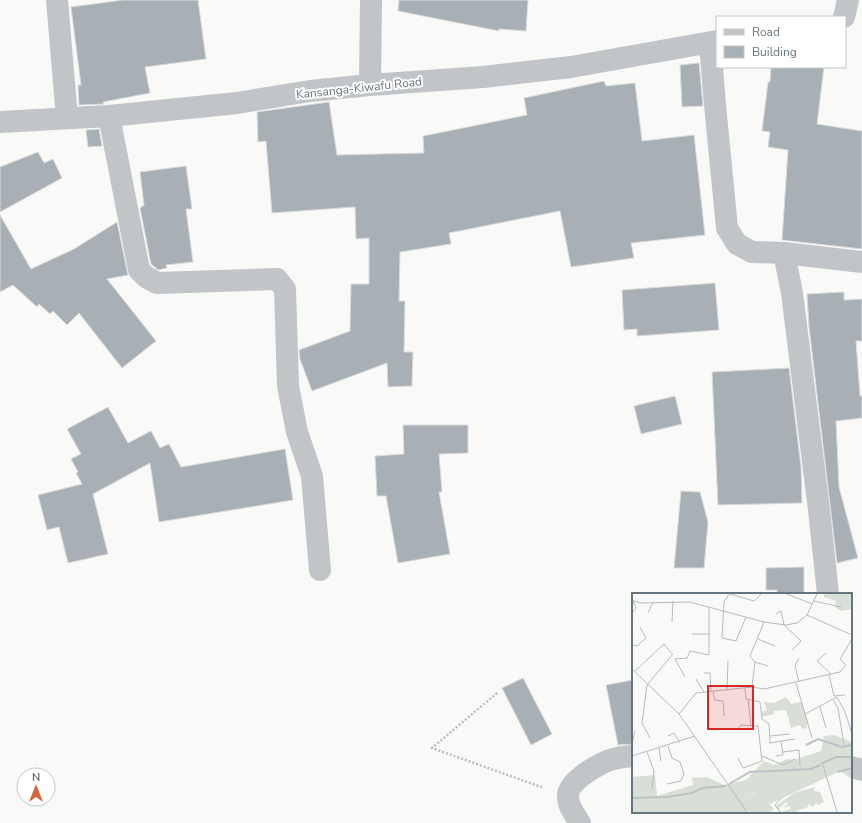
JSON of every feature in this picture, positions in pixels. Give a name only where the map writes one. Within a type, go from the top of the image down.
[{"type":"street","points":[[57,0],[67,118]]},
{"type":"street","points":[[370,85],[371,0]]},
{"type":"street","points":[[845,16],[848,0]]},
{"type":"street","points":[[846,18],[862,21]]},
{"type":"street","points":[[714,42],[715,106],[727,228],[737,244],[752,252],[784,253],[862,262]]},
{"type":"street","name":"Kansanga-Kiwafu Road","points":[[0,122],[109,116],[237,103],[310,91],[483,77],[571,67],[714,42]]},
{"type":"street","points":[[109,116],[139,270],[146,277],[157,283],[277,279],[285,289],[288,386],[297,432],[312,476],[320,570]]},
{"type":"street","points":[[784,253],[792,293],[828,593]]},
{"type":"street","points":[[580,823],[569,804],[569,788],[589,770],[604,762],[632,756]]},
{"type":"street","points":[[852,766],[862,770]]},
{"type":"path","points":[[497,693],[432,748],[568,796]]},
{"type":"building","points":[[123,0],[198,0],[206,59],[145,67],[150,93],[103,102],[104,104],[79,105],[78,85],[81,85],[71,7]]},
{"type":"building","points":[[399,0],[528,0],[526,31],[499,29],[499,31],[398,11]]},
{"type":"building","points":[[699,63],[703,106],[682,107],[680,65]]},
{"type":"building","points":[[771,68],[824,68],[817,124],[862,131],[862,249],[782,240],[788,150],[768,147],[770,132],[762,131],[768,82],[770,82]]},
{"type":"building","points":[[604,81],[606,86],[635,83],[642,141],[694,135],[705,235],[631,243],[634,258],[571,267],[560,211],[449,233],[451,244],[400,252],[399,301],[405,301],[404,352],[413,352],[412,386],[388,387],[387,363],[312,391],[300,359],[299,350],[350,331],[351,284],[369,284],[369,238],[356,239],[355,207],[272,213],[266,141],[258,142],[257,112],[329,102],[337,155],[424,153],[423,136],[527,115],[524,98]]},
{"type":"building","points":[[99,129],[102,146],[88,147],[86,130]]},
{"type":"building","points":[[38,152],[44,163],[53,159],[62,178],[0,212],[0,167]]},
{"type":"building","points":[[186,166],[192,209],[186,209],[193,262],[166,265],[167,268],[158,270],[151,264],[140,208],[144,205],[140,172]]},
{"type":"building","points":[[0,215],[31,269],[74,249],[117,222],[128,275],[107,279],[156,341],[122,368],[79,313],[67,325],[53,311],[50,314],[39,304],[37,307],[13,285],[0,292]]},
{"type":"building","points":[[715,283],[719,330],[637,336],[637,329],[624,330],[622,290]]},
{"type":"building","points":[[844,292],[844,300],[862,299],[862,341],[856,341],[860,396],[862,396],[862,418],[836,421],[839,487],[858,558],[837,563],[809,327],[807,294]]},
{"type":"building","points":[[789,368],[801,467],[802,503],[718,505],[712,372]]},
{"type":"building","points":[[675,396],[682,424],[641,434],[634,406]]},
{"type":"building","points":[[108,407],[128,443],[151,431],[160,448],[169,444],[181,467],[285,449],[293,500],[159,522],[150,463],[93,494],[108,554],[68,563],[59,527],[47,530],[38,495],[82,484],[71,459],[81,454],[67,429]]},
{"type":"building","points":[[403,425],[468,425],[468,453],[439,454],[442,492],[439,492],[450,554],[398,563],[386,496],[377,496],[375,456],[404,454]]},
{"type":"building","points":[[681,491],[700,492],[708,522],[704,568],[674,568]]},
{"type":"building","points":[[804,567],[804,593],[777,593],[777,590],[766,590],[766,568]]},
{"type":"building","points":[[523,678],[552,734],[531,745],[502,688]]},
{"type":"building","points":[[632,680],[632,744],[618,745],[606,685]]}]
